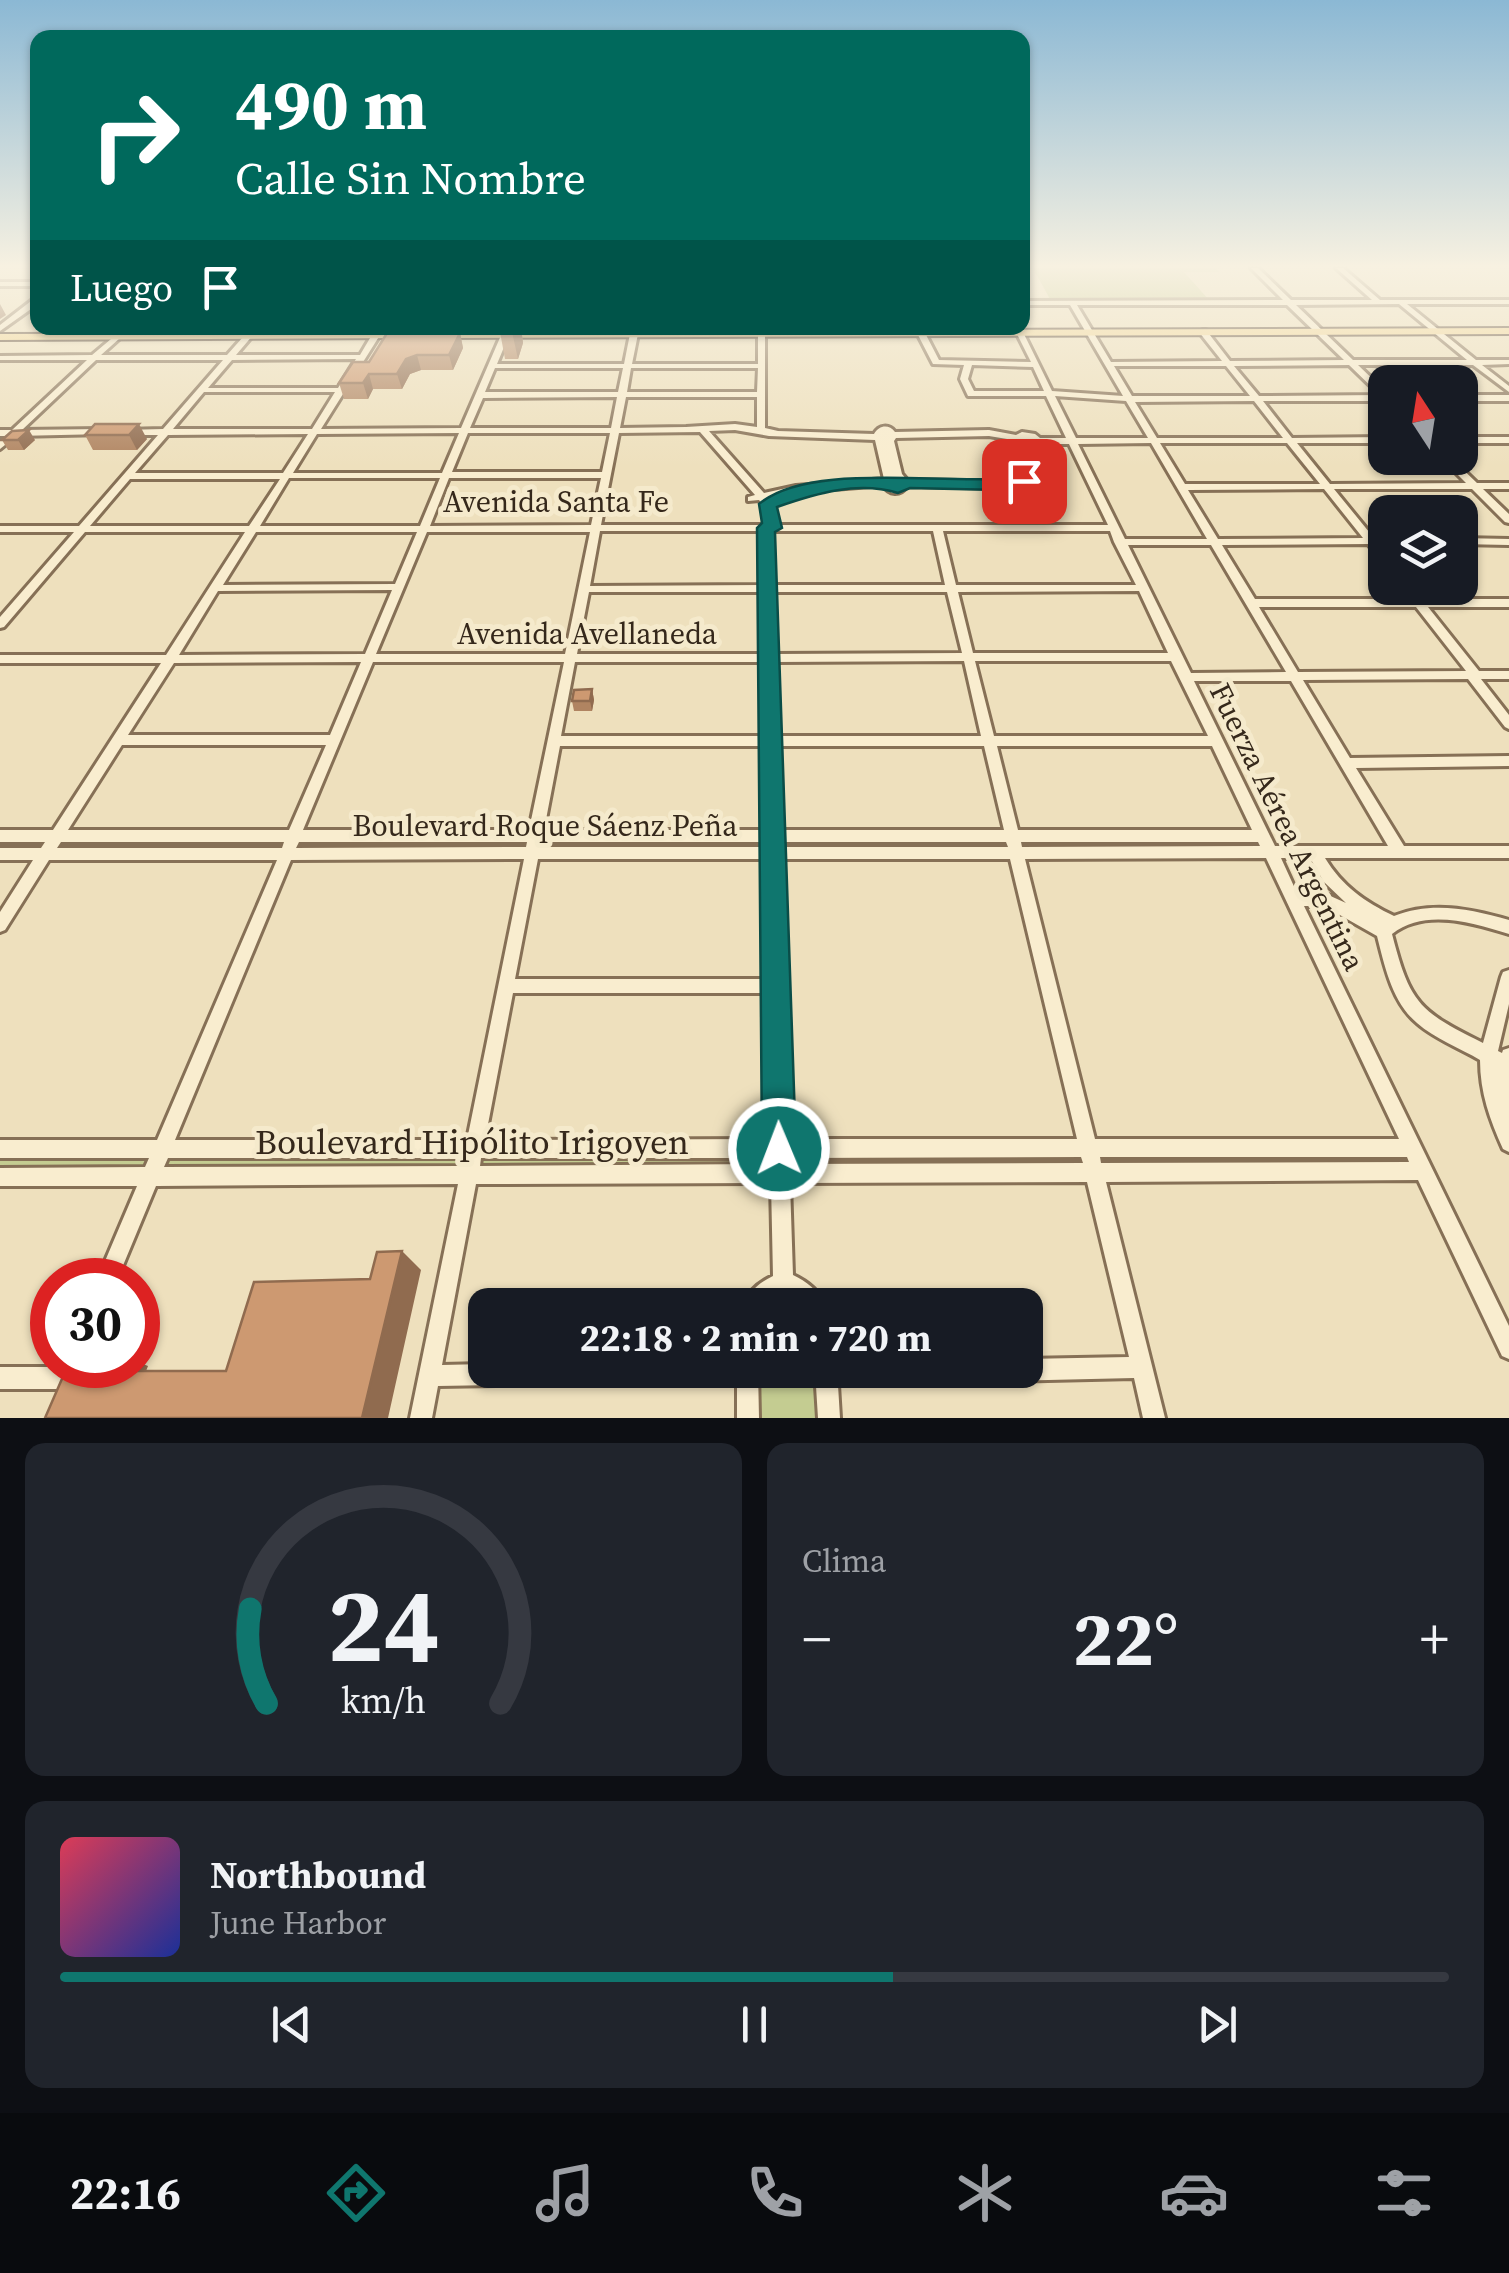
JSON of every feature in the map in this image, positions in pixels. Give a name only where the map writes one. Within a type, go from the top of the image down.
[{"type":"main road","points":[[78,335],[150,335]]},
{"type":"street","points":[[1091,334],[1400,852]]},
{"type":"street","points":[[1205,334],[1368,538]]},
{"type":"street","points":[[1322,334],[1368,380]]},
{"type":"street","points":[[1441,334],[1509,390]]},
{"type":"street","points":[[0,624],[248,335]]},
{"type":"street","points":[[0,925],[376,335]]},
{"type":"street","points":[[117,1258],[505,335]]},
{"type":"street","points":[[421,1418],[628,366],[630,335]]},
{"type":"street","points":[[761,428],[762,335]]},
{"type":"street","points":[[922,335],[936,362],[1037,365]]},
{"type":"street","name":"Fuerza Aérea Argentina","points":[[1022,335],[1509,1349]]},
{"type":"street","points":[[0,446],[117,336]]},
{"type":"street","points":[[0,358],[362,357]]},
{"type":"street","points":[[1110,364],[1509,362]]},
{"type":"street","points":[[968,365],[964,378],[971,394],[1050,393],[1131,399],[1368,397]]},
{"type":"street","points":[[492,366],[762,366]]},
{"type":"street","points":[[202,390],[342,390]]},
{"type":"street","points":[[480,395],[762,394]]},
{"type":"street","points":[[1478,398],[1509,398]]},
{"type":"street","points":[[701,432],[761,428],[774,432]]},
{"type":"street","points":[[0,433],[615,430],[885,438],[989,433],[1033,443],[1368,440]]},
{"type":"street","points":[[701,432],[759,502],[766,528],[783,1282]]},
{"type":"street","points":[[885,438],[894,480]]},
{"type":"street","points":[[1478,440],[1509,440]]},
{"type":"street","points":[[759,502],[812,488],[894,480],[1019,483],[1036,470],[1033,443]]},
{"type":"street","points":[[128,476],[606,475]]},
{"type":"street","points":[[1464,475],[1509,520]]},
{"type":"street","points":[[1184,488],[1509,486]]},
{"type":"street","points":[[937,528],[1154,1418]]},
{"type":"street","name":"Avenida Santa Fe","points":[[0,530],[937,528],[1214,541],[1368,541]]},
{"type":"street","points":[[1478,541],[1509,542]]},
{"type":"street","points":[[216,588],[400,587]]},
{"type":"street","points":[[584,589],[1143,588]]},
{"type":"street","points":[[1252,602],[1368,602]]},
{"type":"street","points":[[1478,602],[1509,602]]},
{"type":"street","points":[[1420,605],[1509,724]]},
{"type":"street","points":[[1174,657],[1188,676],[1509,675]]},
{"type":"street","name":"Avenida Avellaneda","points":[[0,659],[1174,657]]},
{"type":"street","points":[[118,740],[335,740]]},
{"type":"street","points":[[554,741],[1215,741]]},
{"type":"street","points":[[1348,763],[1509,761]]},
{"type":"street","name":"Boulevard Roque Sáenz Peña","points":[[0,836],[536,836],[1016,854],[1509,852]]},
{"type":"street","name":"Boulevard Roque Sáenz Peña","points":[[0,854],[533,854],[1012,837],[1260,836]]},
{"type":"street","points":[[1315,853],[1337,891],[1388,928],[1404,995],[1416,1015],[1439,1033],[1508,1060],[1509,1114]]},
{"type":"street","points":[[1292,899],[1326,900],[1388,928]]},
{"type":"street","points":[[1388,928],[1409,914],[1509,927]]},
{"type":"street","points":[[1509,978],[1487,1053],[1491,1105],[1509,1143]]},
{"type":"street","points":[[507,986],[775,986]]},
{"type":"street","name":"Boulevard Hipólito Irigoyen","points":[[0,1150],[1412,1148]]},
{"type":"street","name":"Boulevard Hipólito Irigoyen","points":[[0,1177],[1424,1171]]},
{"type":"street","points":[[768,1288],[783,1282],[797,1288]]},
{"type":"street","points":[[1043,1369],[1142,1367]]},
{"type":"street","points":[[0,1378],[30,1375]]},
{"type":"street","points":[[429,1376],[468,1375]]},
{"type":"street","points":[[55,1404],[62,1388]]},
{"type":"street","points":[[747,1388],[748,1418]]},
{"type":"street","points":[[827,1388],[829,1418]]},
{"type":"green space","points":[[1244,841],[1246,848],[0,850],[0,843]]},
{"type":"green space","points":[[1413,1148],[1423,1171],[0,1177],[0,1149]]},
{"type":"green space","points":[[747,1388],[827,1388],[829,1418],[748,1418]]},
{"type":"building","points":[[386,335],[459,335],[449,355],[417,355],[406,359],[397,374],[369,374],[363,383],[339,383],[353,362],[369,362]]},
{"type":"building","points":[[95,424],[139,424],[129,435],[85,435]]},
{"type":"building","points":[[29,430],[18,440],[2,440],[12,431]]},
{"type":"building","points":[[592,689],[590,701],[572,701],[574,690]]},
{"type":"building","points":[[402,1251],[362,1418],[45,1418],[58,1388],[160,1388],[160,1371],[226,1371],[254,1282],[370,1279],[377,1252]]},
{"type":"route","points":[[779,1149],[766,528],[772,528],[768,504],[812,488],[854,484],[884,482],[888,487],[898,488],[906,483],[1000,485],[1024,481]]}]
